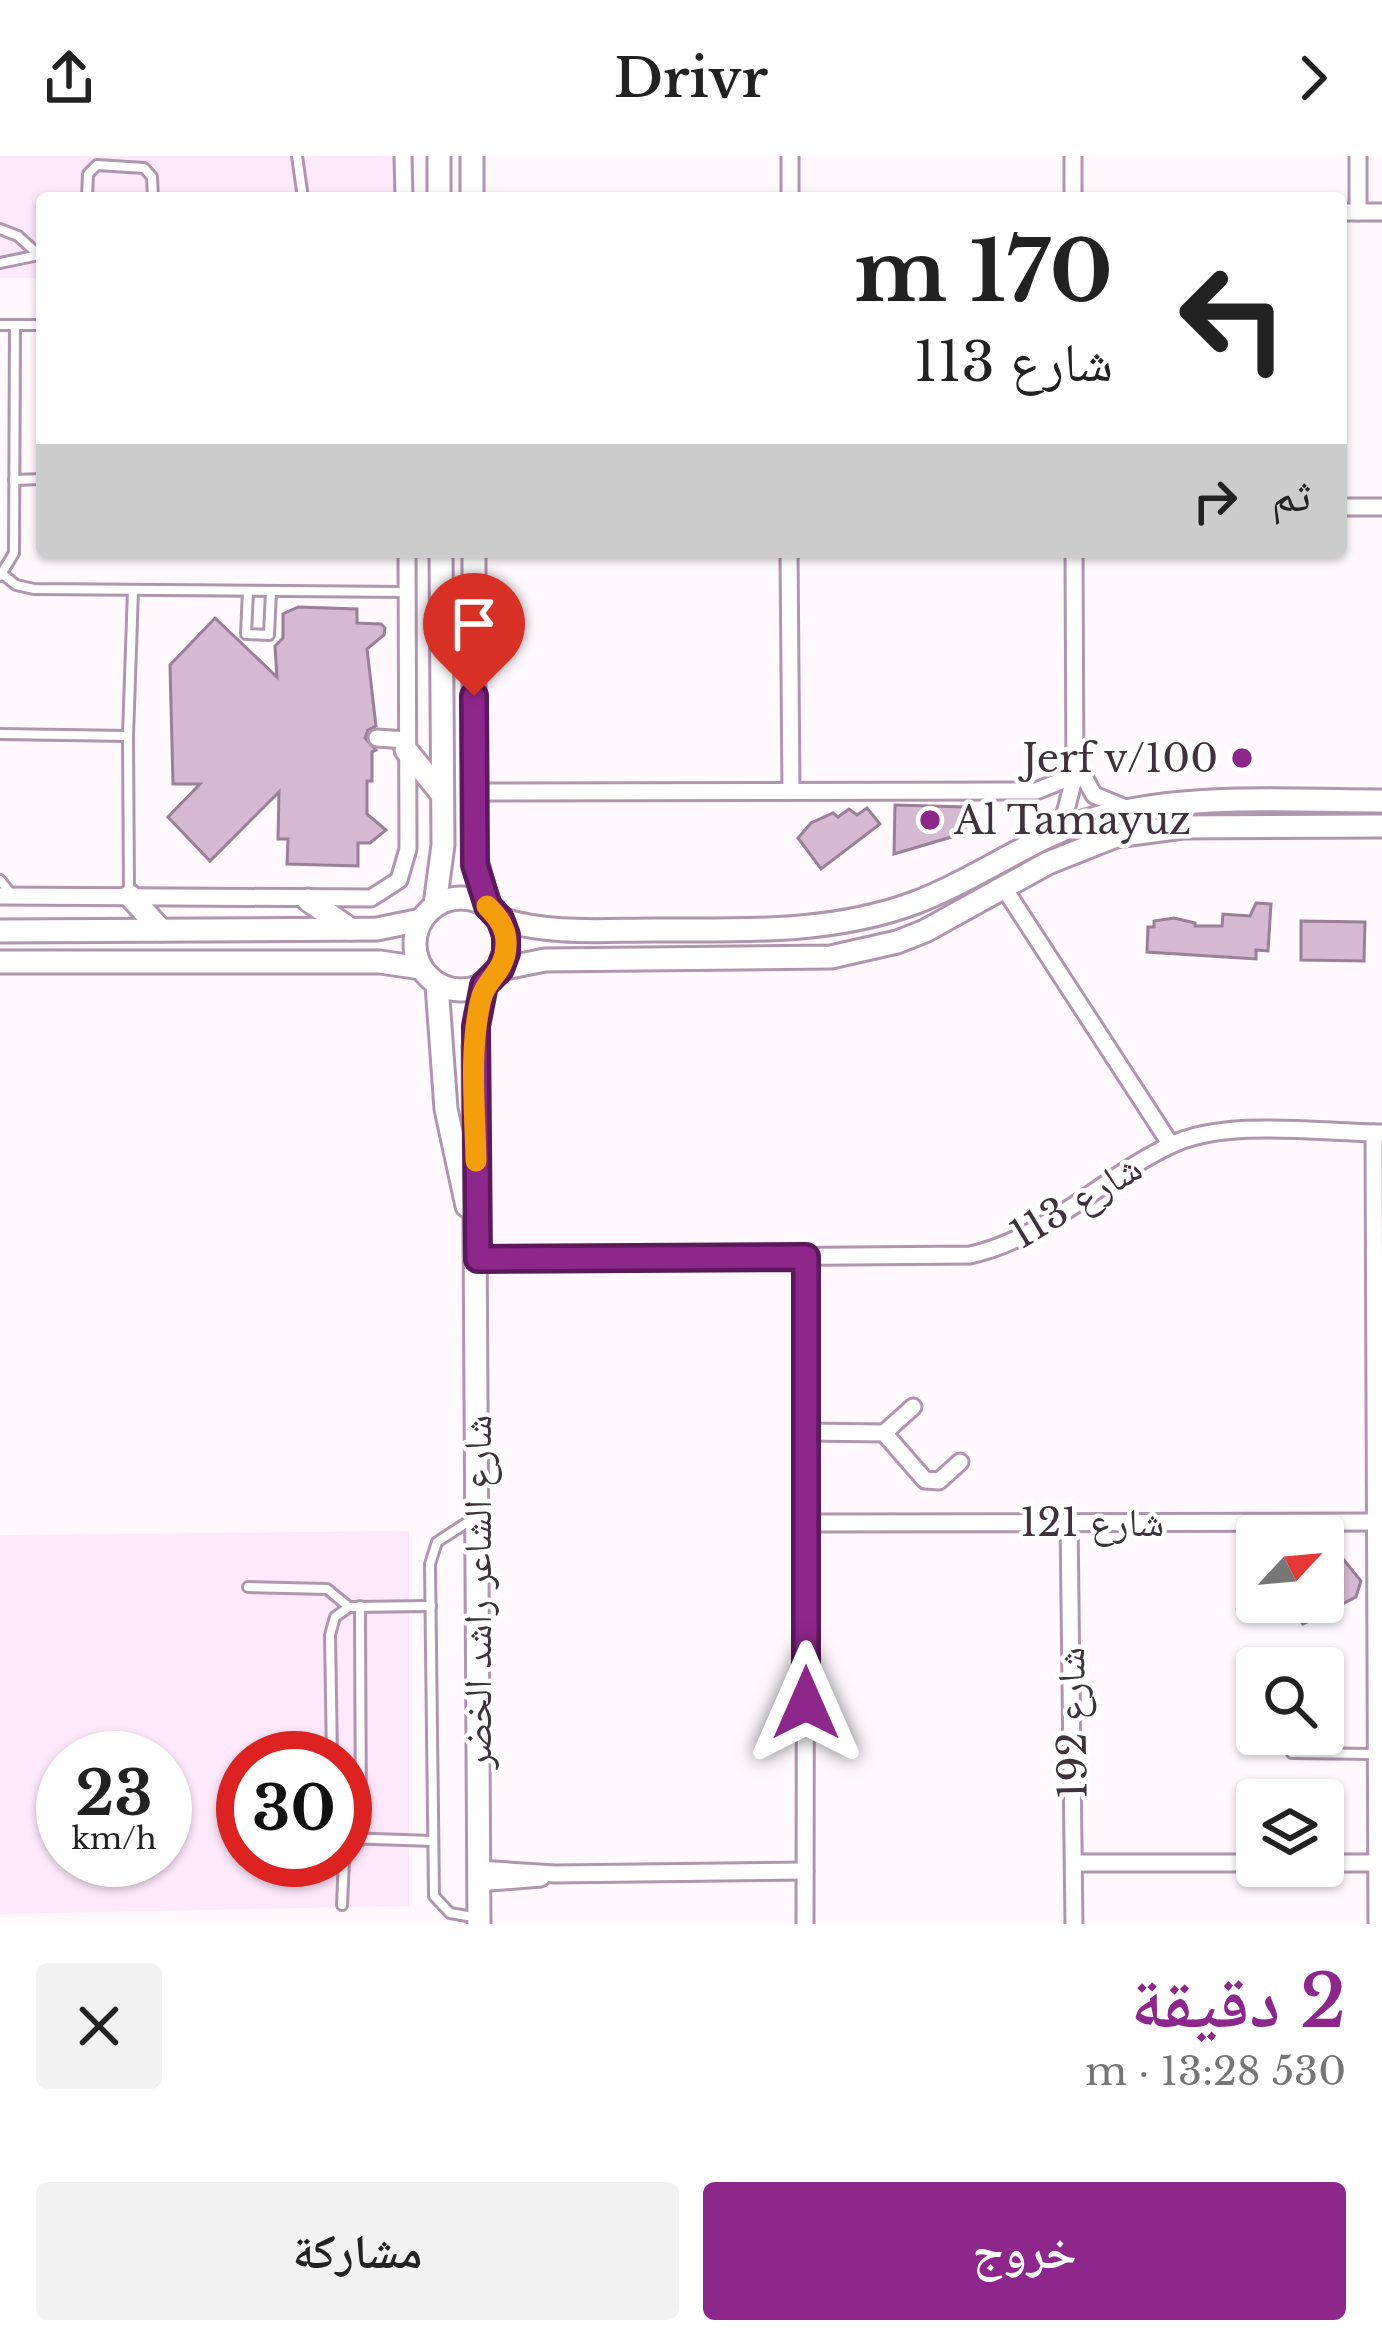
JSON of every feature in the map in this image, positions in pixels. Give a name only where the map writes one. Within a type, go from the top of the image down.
[{"type":"street","points":[[404,156],[404,192]]},
{"type":"street","points":[[439,156],[440,192]]},
{"type":"street","points":[[472,156],[472,192]]},
{"type":"street","points":[[790,156],[790,192]]},
{"type":"street","points":[[1073,156],[1073,192]]},
{"type":"street","points":[[1358,156],[1349,212],[1382,212]]},
{"type":"street","points":[[1347,507],[1382,506]]},
{"type":"street","points":[[6,896],[371,898],[398,880],[408,849],[407,558]]},
{"type":"street","points":[[429,976],[414,944],[442,860],[441,558]]},
{"type":"street","points":[[473,558],[475,865],[506,935],[506,953],[492,977]]},
{"type":"street","points":[[789,558],[791,790]]},
{"type":"street","points":[[1065,819],[1076,758],[1074,558]]},
{"type":"street","points":[[377,738],[406,745],[442,794]]},
{"type":"street","points":[[474,792],[1036,791],[1061,781],[1076,758]]},
{"type":"street","points":[[1076,758],[1094,795],[1130,810]]},
{"type":"street","points":[[1036,791],[1065,819]]},
{"type":"street","points":[[0,931],[387,928],[456,898],[551,931],[781,930],[888,912],[938,894],[1065,819],[1212,800],[1382,801]]},
{"type":"street","points":[[0,962],[380,962],[461,991],[545,960],[831,957],[897,942],[1082,848],[1151,830],[1382,826]]},
{"type":"street","points":[[1004,888],[1171,1144]]},
{"type":"street","points":[[130,896],[161,930]]},
{"type":"street","points":[[308,899],[350,929]]},
{"type":"street","name":"شارع الشاعر راشد الخضر","points":[[429,976],[446,1109],[478,1259]]},
{"type":"street","name":"شارع الشاعر راشد الخضر","points":[[479,1921],[474,1047],[492,977]]},
{"type":"street","name":"شارع 113","points":[[478,1259],[945,1257],[994,1250],[1038,1229],[1171,1144],[1233,1132],[1378,1133]]},
{"type":"street","points":[[1378,1133],[1378,1924]]},
{"type":"street","points":[[805,1924],[806,1257]]},
{"type":"street","points":[[806,1432],[884,1433],[913,1406]]},
{"type":"street","points":[[884,1433],[925,1480],[939,1481],[960,1462]]},
{"type":"street","name":"شارع 192","points":[[1069,1521],[1074,1924]]},
{"type":"street","name":"شارع 121","points":[[806,1523],[1378,1522]]},
{"type":"street","points":[[1075,1863],[1236,1863]]},
{"type":"street","points":[[1344,1863],[1377,1863]]},
{"type":"street","points":[[478,1876],[529,1880],[555,1874],[723,1869],[805,1876]]},
{"type":"lane","points":[[297,156],[302,192]]},
{"type":"lane","points":[[87,192],[88,173],[103,165],[149,171],[152,192]]},
{"type":"lane","points":[[0,229],[36,251]]},
{"type":"lane","points":[[0,263],[36,256]]},
{"type":"lane","points":[[0,325],[36,325]]},
{"type":"lane","points":[[15,325],[14,553],[1,574],[16,585],[34,590],[408,592]]},
{"type":"lane","points":[[14,480],[36,479]]},
{"type":"lane","points":[[130,896],[128,736],[134,590]]},
{"type":"lane","points":[[248,591],[246,634],[269,635],[271,591]]},
{"type":"lane","points":[[0,734],[128,736]]},
{"type":"lane","points":[[0,880],[6,896]]},
{"type":"lane","points":[[475,1518],[436,1542],[430,1564],[430,1606],[433,1885],[440,1906],[479,1921]]},
{"type":"lane","points":[[248,1587],[327,1588],[354,1607]]},
{"type":"lane","points":[[332,1731],[331,1625],[335,1617],[354,1607],[430,1606]]},
{"type":"lane","points":[[354,1607],[358,1731]]},
{"type":"lane","points":[[1344,1754],[1378,1754]]},
{"type":"lane","points":[[372,1840],[433,1841]]},
{"type":"lane","points":[[342,1905],[343,1887]]},
{"type":"shaded area","points":[[0,156],[395,156],[395,192],[36,192],[36,278],[0,278]]},
{"type":"shaded area","points":[[409,1531],[409,1906],[0,1914],[0,1535]]},
{"type":"building","points":[[298,607],[357,609],[357,623],[385,628],[384,635],[367,649],[376,726],[365,738],[376,750],[372,752],[372,781],[367,781],[367,814],[386,830],[370,843],[358,843],[358,866],[287,864],[288,839],[278,839],[279,792],[210,861],[168,817],[200,784],[173,784],[170,665],[215,618],[277,677],[275,646],[283,638],[283,614]]},
{"type":"building","name":"Al Tamayuz","points":[[895,805],[966,807],[965,833],[894,854]]},
{"type":"building","points":[[867,808],[880,824],[821,869],[798,838],[811,823],[833,813],[838,817],[849,809],[857,815]]},
{"type":"building","points":[[1256,903],[1271,904],[1268,951],[1256,950],[1256,959],[1147,952],[1148,927],[1154,927],[1154,921],[1174,918],[1195,926],[1222,926],[1223,914],[1250,916]]},
{"type":"building","points":[[1301,921],[1365,922],[1364,961],[1301,960]]},
{"type":"building","points":[[1344,1560],[1361,1581],[1356,1597],[1344,1603]]},
{"type":"slow traffic","points":[[476,1161],[476,1026],[484,985],[500,969],[506,953],[500,919],[487,906]]},
{"type":"place","name":"Jerf v/100","points":[[1242,758]]},
{"type":"place","name":"Al Tamayuz","points":[[930,820]]},
{"type":"route","points":[[474,696],[475,865],[488,906],[506,935],[500,969],[484,985],[474,1047],[478,1259],[806,1257],[806,1703]]}]
